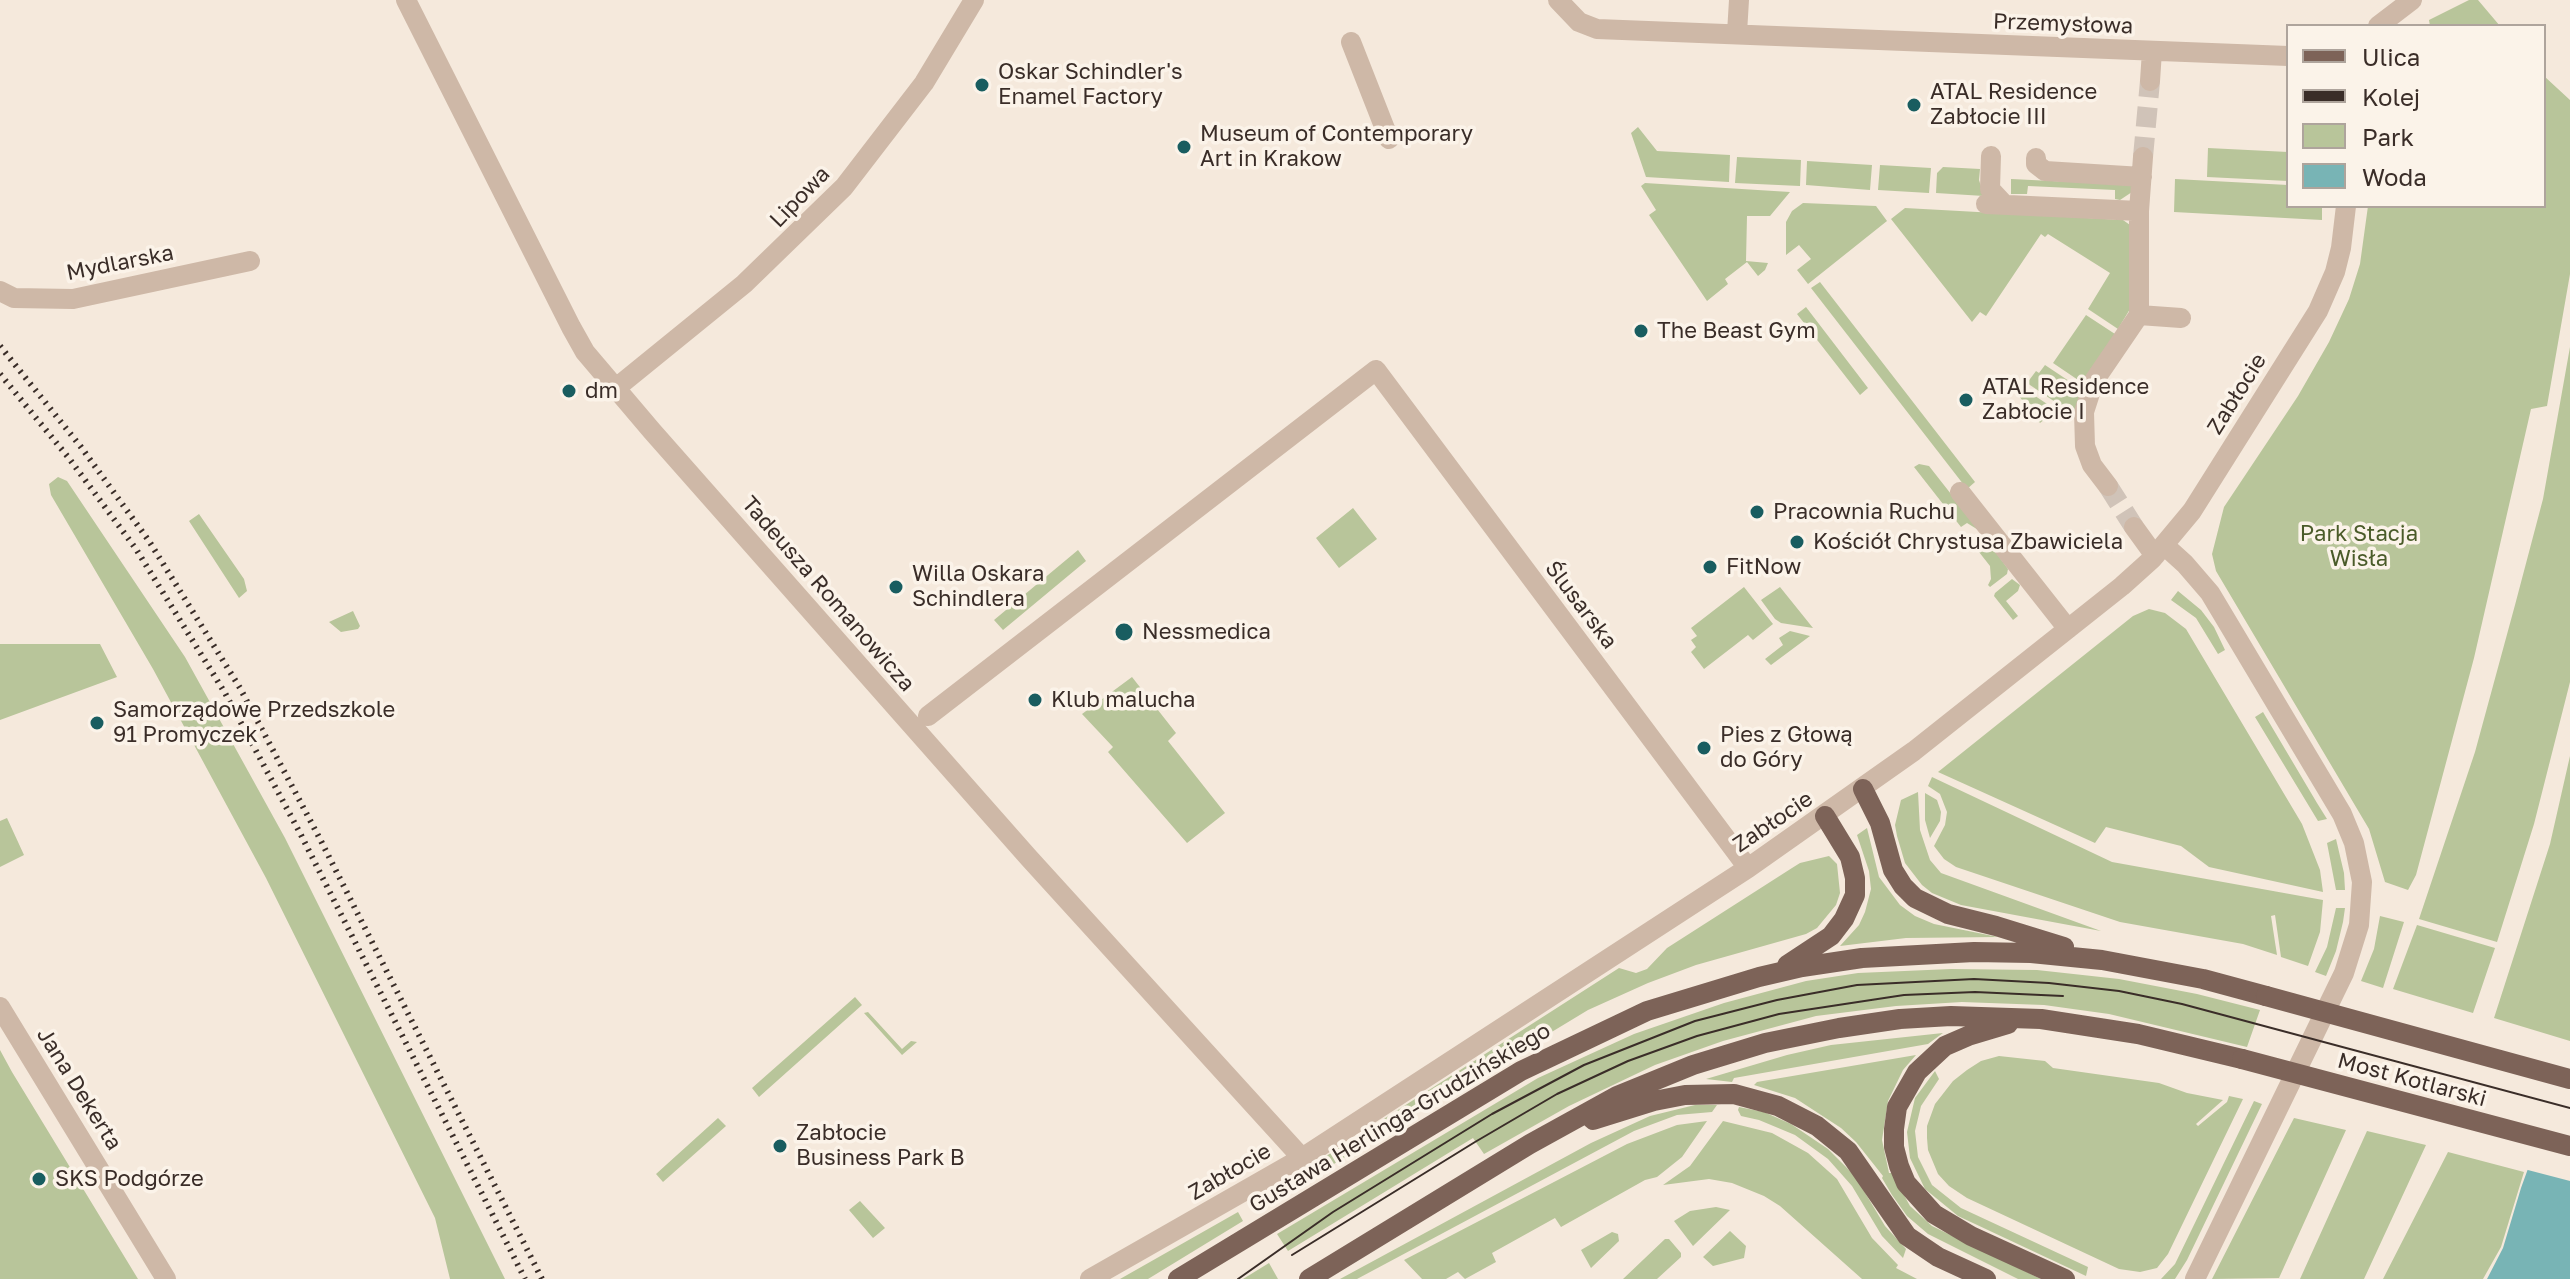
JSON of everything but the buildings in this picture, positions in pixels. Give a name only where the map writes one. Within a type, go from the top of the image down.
[{"type":"main road","points":[[1863,789],[1880,823],[1893,870],[1915,898],[1948,914],[2102,960]]},
{"type":"main road","points":[[1759,977],[1794,961],[1822,943],[1839,927],[1852,904],[1855,878],[1850,857],[1825,816]]},
{"type":"main road","name":"Gustawa Herlinga-Grudzińskiego","points":[[1178,1279],[1521,1071],[1647,1011],[1759,977],[1862,958],[2031,953],[2102,960],[2203,979],[2266,996]]},
{"type":"main road","name":"Most Kotlarski","points":[[2266,996],[2570,1079]]},
{"type":"main road","points":[[1309,1279],[1530,1144],[1617,1096],[1693,1065],[1765,1043],[1900,1019],[1951,1016],[2041,1019]]},
{"type":"main road","points":[[2041,1019],[1998,1026],[1968,1036],[1945,1046],[1931,1058],[1905,1089],[1897,1107],[1894,1147],[1906,1183],[1934,1214],[1971,1236],[2065,1279]]},
{"type":"main road","name":"Most Kotlarski","points":[[2041,1019],[2138,1034],[2570,1146]]},
{"type":"main road","points":[[1530,1144],[1584,1122],[1654,1101],[1713,1094],[1734,1094],[1756,1099],[1797,1114],[1834,1138],[1861,1166],[1907,1236],[1938,1257],[1986,1279]]},
{"type":"street","name":"Tadeusza Romanowicza","points":[[406,0],[585,352],[1109,948],[1302,1158]]},
{"type":"street","name":"Lipowa","points":[[616,388],[744,284],[844,187],[924,83],[974,0]]},
{"type":"street","name":"Przemysłowa","points":[[1558,0],[1579,22],[1597,29],[2286,56]]},
{"type":"street","points":[[1737,33],[1739,0]]},
{"type":"street","points":[[2380,24],[2412,0]]},
{"type":"street","points":[[1351,42],[1389,139]]},
{"type":"street","points":[[2150,81],[2152,51]]},
{"type":"street","points":[[1991,156],[1990,189],[1995,204],[2139,211]]},
{"type":"street","points":[[2036,158],[2036,164],[2045,171],[2143,167],[2139,211],[2139,315],[2094,381],[2084,412],[2085,446],[2092,465],[2108,486]]},
{"type":"street","name":"Zabłocie","points":[[1090,1279],[1302,1158],[1748,868],[1863,789],[2122,586],[2160,550],[2192,511],[2318,311],[2335,272],[2346,208]]},
{"type":"street","name":"Mydlarska","points":[[0,291],[14,298],[73,299],[250,261]]},
{"type":"street","points":[[2139,315],[2181,318]]},
{"type":"street","name":"Ślusarska","points":[[928,716],[1376,370],[1748,868]]},
{"type":"street","points":[[1960,492],[2068,629]]},
{"type":"street","points":[[2134,527],[2160,550],[2192,571],[2210,593],[2342,814],[2354,843],[2362,882],[2359,925],[2344,973],[2195,1279]]},
{"type":"street","name":"Jana Dekerta","points":[[0,1007],[166,1279]]},
{"type":"green space","points":[[2469,0],[2478,0],[2498,24],[2430,24],[2429,20]]},
{"type":"green space","name":"Park Stacja Wisła","points":[[2546,78],[2570,100],[2570,274],[2547,406],[2531,409],[2474,658],[2416,875],[2408,890],[2385,882],[2369,829],[2216,571],[2212,554],[2224,507],[2298,396],[2329,342],[2349,299],[2360,264],[2368,208],[2546,208]]},
{"type":"green space","points":[[1638,127],[1657,151],[1730,155],[1729,182],[1646,177],[1631,133]]},
{"type":"green space","points":[[2208,148],[2286,152],[2286,181],[2207,177]]},
{"type":"green space","points":[[1737,157],[1801,160],[1800,186],[1735,183]]},
{"type":"green space","points":[[1807,161],[1872,165],[1870,190],[1806,185]]},
{"type":"green space","points":[[1880,165],[1931,168],[1929,193],[1878,190]]},
{"type":"green space","points":[[1943,167],[1980,169],[1979,180],[1984,196],[1936,193],[1937,173]]},
{"type":"green space","points":[[2011,179],[2135,185],[2132,192],[2120,200],[2115,199],[2115,190],[2028,186],[2027,194],[2011,194]]},
{"type":"green space","points":[[2175,179],[2286,185],[2286,208],[2322,208],[2322,220],[2174,212]]},
{"type":"green space","points":[[1645,183],[1790,192],[1770,216],[1747,216],[1746,261],[1768,263],[1765,270],[1758,276],[1747,262],[1725,279],[1728,284],[1707,301],[1649,215],[1656,210],[1641,186]]},
{"type":"green space","points":[[1803,203],[1876,206],[1887,221],[1808,284],[1797,270],[1811,259],[1799,245],[1786,255],[1786,222],[1792,211]]},
{"type":"green space","points":[[1905,208],[2123,220],[2130,225],[2130,309],[2118,329],[2088,309],[2110,273],[2048,234],[2045,237],[2041,234],[1986,316],[1980,312],[1972,322],[1891,219]]},
{"type":"green space","points":[[1820,282],[1975,482],[1967,489],[1811,288]]},
{"type":"green space","points":[[1806,307],[1868,388],[1860,395],[1797,314]]},
{"type":"green space","points":[[2086,315],[2115,334],[2084,384],[2053,363]]},
{"type":"green space","points":[[2570,347],[2570,682],[2534,824],[2497,942],[2419,919],[2475,752],[2543,499]]},
{"type":"green space","points":[[2045,365],[2081,389],[2076,416],[2027,383]]},
{"type":"green space","points":[[2007,377],[2056,410],[2040,423]]},
{"type":"green space","points":[[1919,464],[1929,466],[1980,531],[1967,523],[1961,527],[1914,467]]},
{"type":"green space","points":[[58,477],[67,481],[185,657],[285,838],[505,1279],[450,1279],[435,1218],[266,878],[153,669],[51,495],[49,484]]},
{"type":"green space","points":[[1353,508],[1377,539],[1339,568],[1316,538]]},
{"type":"green space","points":[[199,514],[244,579],[247,591],[239,598],[189,521]]},
{"type":"green space","points":[[1985,547],[1992,547],[2008,569],[2007,574],[1990,587],[1990,566],[1979,552]]},
{"type":"green space","points":[[1078,550],[1086,561],[1003,630],[994,620]]},
{"type":"green space","points":[[2012,579],[2020,585],[2018,591],[2006,601],[2018,616],[2013,620],[1994,596]]},
{"type":"green space","points":[[1744,587],[1773,624],[1753,640],[1748,635],[1704,669],[1691,652],[1696,647],[1691,640],[1697,636],[1691,628]]},
{"type":"green space","points":[[1780,587],[1813,628],[1781,623],[1775,619],[1761,600]]},
{"type":"green space","points":[[2178,591],[2201,610],[2214,627],[2225,650],[2218,654],[2196,618],[2171,600]]},
{"type":"green space","points":[[2149,609],[2165,613],[2186,629],[2302,824],[2320,870],[2323,892],[2209,867],[2181,846],[2106,827],[2095,843],[1938,772],[2133,616]]},
{"type":"green space","points":[[353,611],[360,626],[358,629],[341,632],[329,622]]},
{"type":"green space","points":[[1790,631],[1810,636],[1771,665],[1765,659],[1783,645],[1779,638]]},
{"type":"green space","points":[[0,644],[100,644],[117,677],[0,720]]},
{"type":"green space","points":[[1132,677],[1176,733],[1168,741],[1225,813],[1187,843],[1108,752],[1113,747],[1082,714]]},
{"type":"green space","points":[[2263,712],[2327,819],[2318,821],[2255,717]]},
{"type":"green space","points":[[2570,756],[2570,1041],[2494,1018],[2550,844]]},
{"type":"green space","points":[[1932,777],[2112,862],[2323,900],[2320,932],[2308,966],[2281,957],[2275,915],[2271,916],[2277,955],[2243,944],[2120,922],[1956,867],[1944,859],[1934,846],[1945,825],[1947,812],[1940,794],[1928,786]]},
{"type":"green space","points":[[1918,792],[1920,830],[1930,860],[1941,873],[2101,931],[1961,905],[1932,893],[1905,863],[1895,825],[1901,800]]},
{"type":"green space","points":[[1925,793],[1937,800],[1941,812],[1940,821],[1930,838],[1925,820]]},
{"type":"green space","points":[[7,818],[24,855],[0,867],[0,821]]},
{"type":"green space","points":[[1867,828],[1879,877],[1900,905],[1934,924],[1998,937],[1906,938],[1840,946],[1859,925],[1871,889],[1869,871],[1857,835]]},
{"type":"green space","points":[[2336,839],[2345,890],[2336,890],[2327,843]]},
{"type":"green space","points":[[1829,856],[1837,864],[1840,893],[1836,905],[1817,928],[1806,934],[1696,965],[1588,1010],[1271,1202],[1267,1194],[1619,968],[1636,973],[1647,969],[1667,948],[1800,863]]},
{"type":"green space","points":[[2336,908],[2345,908],[2336,951],[2326,976],[2315,972],[2327,947]]},
{"type":"green space","points":[[2380,916],[2404,922],[2383,988],[2361,981],[2374,949]]},
{"type":"green space","points":[[2417,925],[2495,948],[2473,1013],[2393,989]]},
{"type":"green space","points":[[1951,969],[2037,970],[2119,979],[2260,1010],[2247,1047],[2109,1014],[2044,1005],[1962,1002],[1816,1016],[1723,1041],[1655,1065],[1569,1106],[1484,1154],[1473,1138],[1288,1251],[1277,1234],[1538,1078],[1634,1034],[1724,1003],[1806,981],[1858,973]]},
{"type":"green space","points":[[855,997],[862,1005],[759,1097],[752,1088]]},
{"type":"green space","points":[[868,1012],[902,1049],[911,1041],[917,1042],[902,1055],[864,1013]]},
{"type":"green space","points":[[1943,1033],[1928,1044],[1734,1078],[1732,1082],[1706,1079],[1831,1045]]},
{"type":"green space","name":"SKS Podgórze","points":[[0,1050],[12,1072],[138,1279],[0,1279]]},
{"type":"green space","points":[[1916,1055],[1903,1070],[1888,1101],[1882,1140],[1889,1173],[1892,1173],[1910,1206],[1932,1226],[2041,1279],[2018,1279],[1928,1234],[1907,1216],[1883,1176],[1841,1128],[1795,1098],[1754,1085],[1757,1082]]},
{"type":"green space","points":[[1999,1056],[2045,1061],[2053,1068],[2159,1083],[2187,1093],[2223,1100],[2196,1124],[2198,1126],[2227,1102],[2229,1096],[2243,1099],[2168,1254],[2157,1268],[2140,1272],[2119,1269],[1967,1198],[1938,1174],[1928,1150],[1927,1138],[1927,1126],[1935,1104],[1953,1081],[1967,1070],[1981,1061]]},
{"type":"green space","points":[[1935,1071],[1939,1079],[1921,1106],[1915,1131],[1918,1157],[1932,1185],[1961,1208],[2088,1267],[2086,1276],[1958,1216],[1925,1189],[1910,1158],[1907,1132],[1915,1098]]},
{"type":"green space","points":[[2254,1101],[2262,1104],[2187,1260],[2175,1279],[2161,1279],[2175,1264]]},
{"type":"green space","points":[[1695,1105],[1717,1105],[1712,1112],[1677,1115],[1634,1131],[1357,1279],[1340,1279],[1591,1143],[1650,1116]]},
{"type":"green space","points":[[1739,1107],[1764,1112],[1791,1124],[1828,1149],[1855,1176],[1885,1226],[1906,1249],[1903,1258],[1882,1236],[1852,1186],[1828,1159],[1795,1135],[1741,1116]]},
{"type":"green space","points":[[718,1118],[726,1126],[663,1182],[656,1174]]},
{"type":"green space","points":[[2294,1118],[2346,1130],[2279,1278],[2212,1279]]},
{"type":"green space","points":[[1707,1121],[1682,1157],[1657,1177],[1645,1180],[1561,1227],[1555,1218],[1492,1253],[1496,1262],[1465,1279],[1458,1272],[1446,1279],[1422,1279],[1404,1260],[1627,1144],[1677,1125]]},
{"type":"green space","points":[[1723,1121],[1772,1133],[1808,1153],[1837,1179],[1872,1238],[1898,1265],[1896,1268],[1917,1279],[1862,1279],[1780,1206],[1732,1183],[1709,1179],[1663,1185],[1690,1166]]},
{"type":"green space","points":[[2367,1131],[2426,1145],[2364,1279],[2300,1279]]},
{"type":"green space","points":[[2448,1152],[2524,1172],[2501,1247],[2483,1279],[2383,1279]]},
{"type":"green space","points":[[860,1201],[885,1228],[873,1238],[849,1210]]},
{"type":"green space","points":[[1716,1207],[1730,1210],[1693,1246],[1674,1221],[1690,1211]]},
{"type":"green space","points":[[1238,1212],[1243,1221],[1148,1279],[1120,1279]]},
{"type":"green space","points":[[1730,1231],[1746,1246],[1744,1258],[1713,1266],[1703,1257]]},
{"type":"green space","points":[[1612,1232],[1618,1234],[1619,1241],[1591,1268],[1581,1250]]},
{"type":"green space","points":[[1665,1239],[1669,1239],[1681,1257],[1657,1279],[1623,1279]]},
{"type":"green space","points":[[1269,1263],[1278,1279],[1243,1279]]},
{"type":"water","points":[[2570,1053],[2570,1279],[2487,1279],[2503,1248],[2521,1188]]},
{"type":"pier","points":[[2570,1049],[2570,1181],[2524,1169],[2566,1051]]},
{"type":"tunnel","points":[[2143,157],[2150,81]]},
{"type":"tunnel","points":[[2108,486],[2134,527]]},
{"type":"tram line","points":[[1238,1279],[1333,1212],[1492,1114],[1584,1065],[1695,1021],[1777,1000],[1857,985],[1974,979],[2119,991],[2182,1004],[2570,1108]]},
{"type":"tram line","points":[[1292,1255],[1557,1094],[1628,1061],[1697,1036],[1779,1014],[1904,995],[1975,992],[2063,996]]},
{"type":"railway","points":[[0,346],[81,447],[149,541],[240,688],[320,839],[542,1279]]},
{"type":"railway","points":[[0,374],[68,457],[136,549],[225,693],[300,833],[525,1279]]},
{"type":"place","name":"Oskar Schindler's Enamel Factory","points":[[982,85]]},
{"type":"place","name":"ATAL Residence Zabłocie III","points":[[1914,105]]},
{"type":"place","name":"Museum of Contemporary Art in Krakow","points":[[1184,147]]},
{"type":"place","name":"The Beast Gym","points":[[1641,331]]},
{"type":"place","name":"dm","points":[[569,391]]},
{"type":"place","name":"ATAL Residence Zabłocie I","points":[[1966,400]]},
{"type":"place","name":"Pracownia Ruchu","points":[[1757,512]]},
{"type":"place","name":"Kościół Chrystusa Zbawiciela","points":[[1797,542]]},
{"type":"place","name":"FitNow","points":[[1710,567]]},
{"type":"place","name":"Willa Oskara Schindlera","points":[[896,587]]},
{"type":"place","name":"Nessmedica","points":[[1124,632]]},
{"type":"place","name":"Klub malucha","points":[[1035,700]]},
{"type":"place","name":"Samorządowe Przedszkole 91 Promyczek","points":[[97,723]]},
{"type":"place","name":"Pies z Głową do Góry","points":[[1704,748]]},
{"type":"place","name":"Zabłocie Business Park B","points":[[780,1146]]},
{"type":"place","name":"SKS Podgórze","points":[[39,1179]]}]
